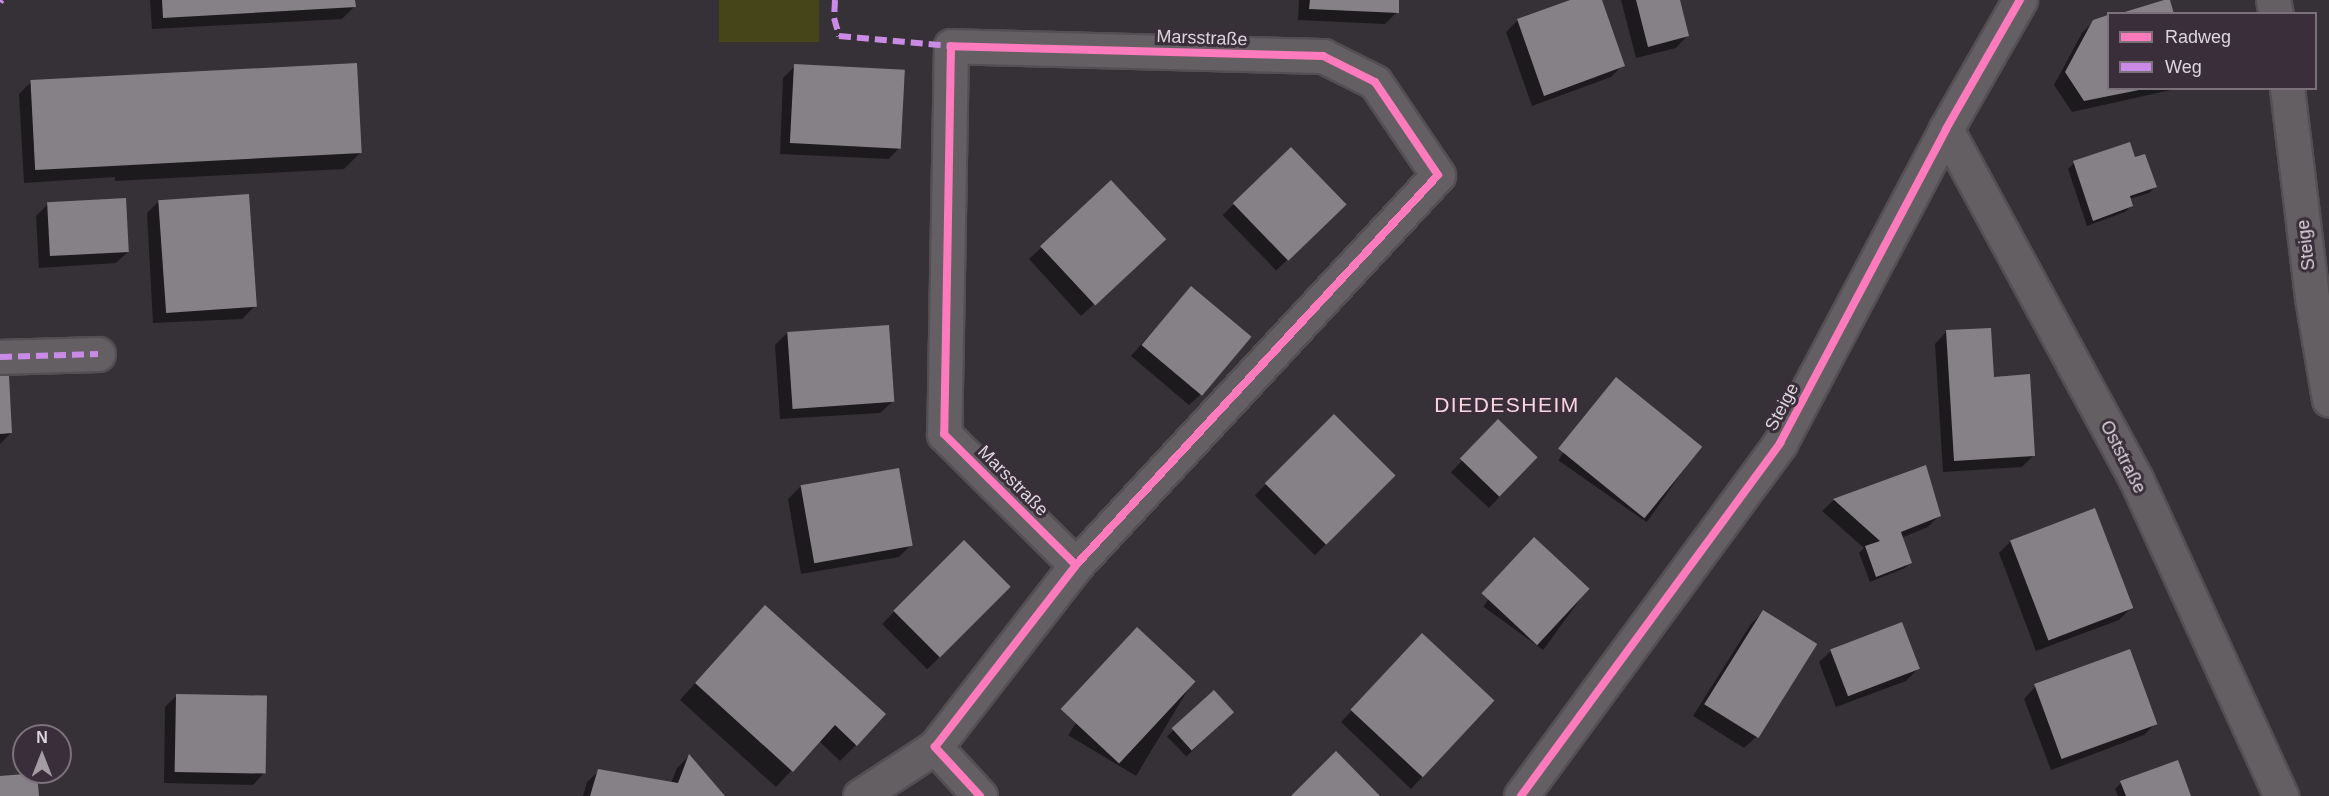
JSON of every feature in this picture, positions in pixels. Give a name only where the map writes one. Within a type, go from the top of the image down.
[{"type":"street","name":"Steige","points":[[1521,796],[1780,443],[1946,129],[2020,0]]},
{"type":"street","name":"Marsstraße","points":[[860,796],[935,747],[1076,565],[1438,175],[1375,82],[1323,56],[951,46],[944,434],[1076,565]]},
{"type":"street","name":"Steige","points":[[2287,90],[2312,298],[2329,400]]},
{"type":"street","name":"Oststraße","points":[[1946,129],[2136,479],[2281,796]]},
{"type":"street","points":[[0,357],[98,354]]},
{"type":"street","points":[[935,747],[980,796]]},
{"type":"shaded area","points":[[719,0],[819,0],[819,42],[719,42]]},
{"type":"building","points":[[162,0],[355,0],[356,7],[163,18]]},
{"type":"building","points":[[1310,0],[1399,0],[1399,13],[1309,9]]},
{"type":"building","points":[[1570,0],[1602,0],[1625,66],[1544,96],[1517,19]]},
{"type":"building","points":[[1636,0],[1680,0],[1689,36],[1648,47]]},
{"type":"building","points":[[2170,0],[2173,12],[2125,12]]},
{"type":"building","points":[[2107,15],[2107,90],[2139,90],[2084,101],[2065,72],[2093,20]]},
{"type":"building","points":[[357,63],[362,153],[35,170],[30,80]]},
{"type":"building","points":[[794,64],[905,70],[901,149],[790,143]]},
{"type":"building","points":[[2130,142],[2135,157],[2145,154],[2157,187],[2130,196],[2133,206],[2093,221],[2073,161]]},
{"type":"building","points":[[1291,147],[1347,205],[1288,261],[1233,203]]},
{"type":"building","points":[[1111,180],[1166,239],[1095,305],[1040,246]]},
{"type":"building","points":[[249,194],[257,307],[166,313],[158,200]]},
{"type":"building","points":[[126,198],[129,252],[50,256],[47,202]]},
{"type":"building","points":[[1191,286],[1252,337],[1202,396],[1142,345]]},
{"type":"building","points":[[889,325],[894,402],[793,409],[787,332]]},
{"type":"building","points":[[1991,328],[1994,377],[2030,374],[2035,456],[1954,461],[1946,330]]},
{"type":"building","points":[[0,376],[9,376],[12,433],[0,434]]},
{"type":"building","points":[[1616,377],[1702,447],[1644,518],[1558,448]]},
{"type":"building","points":[[1334,414],[1396,476],[1326,545],[1265,483]]},
{"type":"building","points":[[1498,419],[1538,457],[1499,497],[1460,459]]},
{"type":"building","points":[[1926,465],[1941,516],[1901,532],[1912,563],[1876,577],[1865,546],[1880,541],[1833,499]]},
{"type":"building","points":[[899,468],[913,546],[814,563],[801,485]]},
{"type":"building","points":[[2095,508],[2133,608],[2048,641],[2010,541]]},
{"type":"building","points":[[1534,537],[1590,589],[1537,645],[1481,593]]},
{"type":"building","points":[[964,540],[1011,587],[940,657],[893,611]]},
{"type":"building","points":[[765,605],[886,714],[857,746],[835,725],[793,772],[695,683]]},
{"type":"building","points":[[1763,610],[1817,644],[1758,738],[1704,704]]},
{"type":"building","points":[[1902,622],[1920,669],[1848,696],[1830,650]]},
{"type":"building","points":[[1137,627],[1196,682],[1119,763],[1061,709]]},
{"type":"building","points":[[1422,633],[1494,701],[1423,777],[1350,710]]},
{"type":"building","points":[[2130,649],[2157,724],[2062,759],[2034,684]]},
{"type":"building","points":[[1214,690],[1234,712],[1192,750],[1172,728]]},
{"type":"building","points":[[176,694],[267,696],[266,774],[175,772]]},
{"type":"building","points":[[1336,751],[1380,796],[1291,796]]},
{"type":"building","points":[[689,754],[725,796],[590,796],[598,769],[678,783]]},
{"type":"building","points":[[2178,760],[2191,796],[2126,796],[2120,781]]},
{"type":"building","points":[[12,775],[12,784],[38,784],[39,796],[0,796],[0,776]]},
{"type":"marked path","points":[[835,0],[834,18],[839,36],[951,46]]},
{"type":"marked path","points":[[0,357],[98,354]]},
{"type":"cycle path","points":[[1521,796],[1780,443],[1946,129],[2020,0]]},
{"type":"cycle path","points":[[980,796],[935,747],[1076,565],[1438,175],[1375,82],[1323,56],[951,46],[944,434],[1076,565]]},
{"type":"district","name":"DIEDESHEIM","points":[[1507,405]]}]
